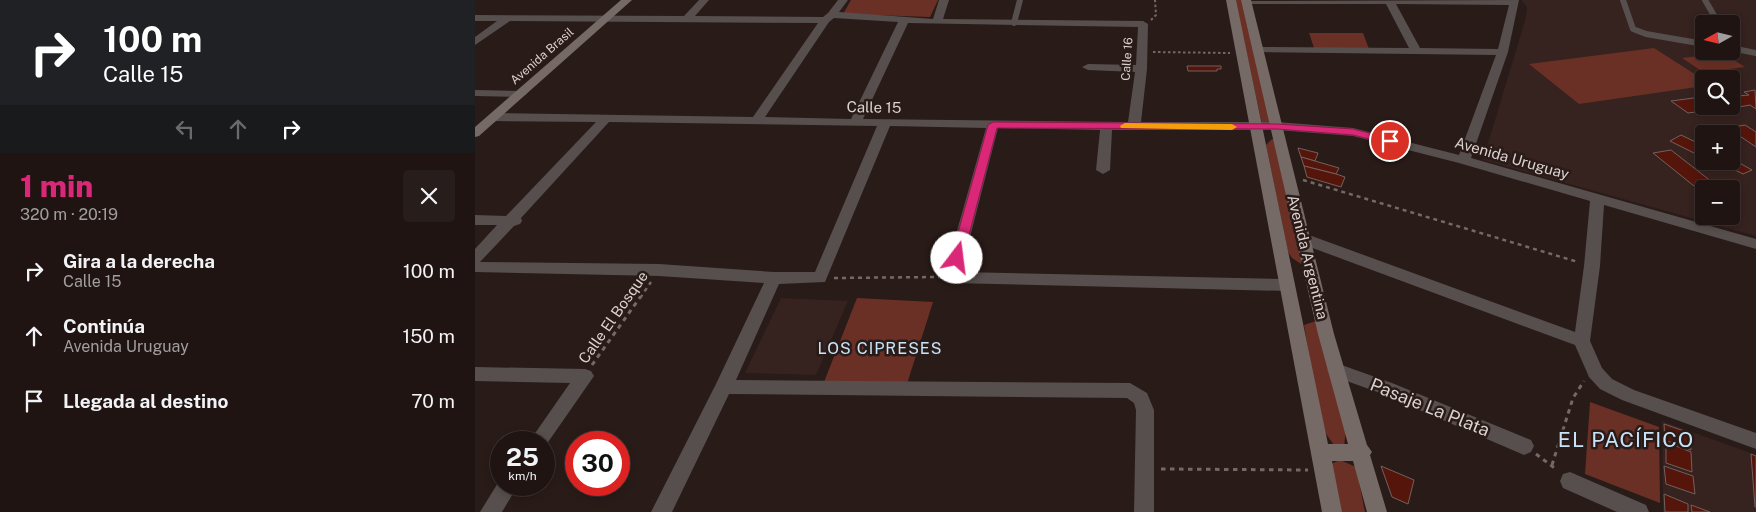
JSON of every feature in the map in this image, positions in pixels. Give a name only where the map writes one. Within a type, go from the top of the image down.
[{"type":"main road","name":"Avenida Brasil","points":[[475,133],[627,0]]},
{"type":"main road","name":"Avenida Argentina","points":[[1241,0],[1257,49],[1277,126],[1336,370],[1377,512]]},
{"type":"main road","name":"Avenida Argentina","points":[[1241,0],[1242,53],[1255,128],[1332,512]]},
{"type":"main road","points":[[1322,461],[1361,452]]},
{"type":"street","points":[[686,20],[704,0]]},
{"type":"street","points":[[757,122],[828,18],[843,0]]},
{"type":"street","points":[[937,22],[944,0]]},
{"type":"street","points":[[1241,0],[1514,1],[1503,52],[1464,160]]},
{"type":"street","points":[[1389,1],[1416,51]]},
{"type":"street","points":[[475,18],[686,20],[828,18],[937,22],[1143,24]]},
{"type":"street","points":[[475,42],[508,18]]},
{"type":"street","points":[[855,123],[904,20]]},
{"type":"street","name":"Calle 16","points":[[1134,126],[1141,69],[1143,24]]},
{"type":"street","points":[[1257,49],[1503,52]]},
{"type":"street","points":[[1088,68],[1141,69]]},
{"type":"street","points":[[475,93],[521,94]]},
{"type":"street","name":"Calle 15","points":[[493,118],[604,121],[1255,128]]},
{"type":"street","points":[[475,258],[515,221],[604,121]]},
{"type":"street","points":[[475,267],[659,270],[773,278],[820,278],[885,123]]},
{"type":"street","points":[[993,125],[952,276],[1287,285]]},
{"type":"street","points":[[1103,170],[1107,126]]},
{"type":"street","name":"Avenida Uruguay","points":[[1255,128],[1277,126],[1353,132],[1464,160],[1756,244]]},
{"type":"street","points":[[1597,199],[1582,341],[1595,372],[1606,384],[1628,395],[1756,440]]},
{"type":"street","points":[[475,220],[515,221]]},
{"type":"street","points":[[1304,239],[1582,341]]},
{"type":"street","points":[[661,512],[724,386],[773,278]]},
{"type":"street","name":"Pasaje La Plata","points":[[1336,370],[1386,388],[1524,446]]},
{"type":"street","points":[[475,374],[585,376]]},
{"type":"street","points":[[546,431],[585,376]]},
{"type":"street","points":[[724,386],[1130,391],[1141,398],[1145,410],[1144,512]]},
{"type":"street","points":[[1570,481],[1639,512]]},
{"type":"street","points":[[490,512],[501,496]]},
{"type":"lane","points":[[1014,23],[1020,0]]},
{"type":"lane","points":[[1623,0],[1631,27],[1637,32],[1695,42]]},
{"type":"lane","points":[[1705,0],[1714,15]]},
{"type":"lane","points":[[1740,49],[1756,53]]},
{"type":"path","name":"Calle 16","points":[[1143,24],[1153,19],[1156,15],[1155,0]]},
{"type":"path","points":[[1141,52],[1242,53]]},
{"type":"path","points":[[1288,175],[1591,266]]},
{"type":"path","name":"Calle El Bosque","points":[[585,376],[659,270]]},
{"type":"path","points":[[820,278],[952,276]]},
{"type":"path","points":[[1552,465],[1573,398],[1581,384],[1595,372]]},
{"type":"path","points":[[1524,446],[1552,465],[1570,481]]},
{"type":"path","points":[[1144,469],[1322,461]]},
{"type":"shaded area","points":[[851,0],[938,0],[930,17],[843,14]]},
{"type":"shaded area","points":[[1235,0],[1246,0],[1275,123],[1262,124]]},
{"type":"shaded area","points":[[1521,0],[1756,0],[1756,236],[1716,225],[1740,225],[1740,180],[1695,180],[1695,219],[1483,160],[1526,17],[1527,7]]},
{"type":"shaded area","points":[[1309,33],[1363,33],[1369,49],[1314,48]]},
{"type":"shaded area","points":[[1654,48],[1695,74],[1695,87],[1579,104],[1529,64]]},
{"type":"shaded area","points":[[1695,56],[1695,60],[1734,60],[1745,67],[1700,70],[1682,58]]},
{"type":"shaded area","points":[[1272,139],[1281,144],[1306,251],[1301,264],[1292,258],[1288,252],[1266,145]]},
{"type":"shaded area","points":[[781,298],[848,301],[816,375],[745,373]]},
{"type":"shaded area","points":[[857,298],[933,302],[906,387],[824,382]]},
{"type":"shaded area","points":[[1316,321],[1346,428],[1344,447],[1336,448],[1322,428],[1304,325]]},
{"type":"shaded area","points":[[1590,402],[1659,427],[1660,503],[1585,474]]},
{"type":"shaded area","points":[[1662,421],[1756,455],[1756,512],[1663,512]]},
{"type":"shaded area","points":[[1340,460],[1356,467],[1365,512],[1339,512],[1331,464]]},
{"type":"building","points":[[1187,66],[1221,66],[1221,69],[1217,69],[1217,71],[1188,71]]},
{"type":"building","points":[[1755,90],[1756,109],[1750,105],[1740,107],[1740,96],[1749,95],[1744,92]]},
{"type":"building","points":[[1695,98],[1695,112],[1688,113],[1671,101]]},
{"type":"building","points":[[1745,125],[1756,132],[1756,147],[1740,136],[1740,126]]},
{"type":"building","points":[[1681,135],[1695,142],[1695,154],[1670,141]]},
{"type":"building","points":[[1298,148],[1318,153],[1315,161],[1301,157]]},
{"type":"building","points":[[1671,150],[1709,180],[1695,180],[1695,187],[1653,153]]},
{"type":"building","points":[[1301,157],[1339,168],[1336,174],[1304,166]]},
{"type":"building","points":[[1740,163],[1752,170],[1743,174],[1735,170],[1740,170]]},
{"type":"building","points":[[1304,166],[1345,177],[1341,187],[1307,177]]},
{"type":"building","points":[[1664,424],[1690,433],[1691,450],[1665,440]]},
{"type":"building","points":[[1666,442],[1691,452],[1692,472],[1666,463]]},
{"type":"building","points":[[1751,454],[1756,456],[1756,507],[1755,507]]},
{"type":"building","points":[[1381,466],[1414,480],[1408,504],[1392,497]]},
{"type":"building","points":[[1664,466],[1693,476],[1695,494],[1666,484]]},
{"type":"building","points":[[1664,494],[1688,504],[1688,512],[1665,512]]},
{"type":"building","points":[[1691,505],[1710,512],[1692,512]]},
{"type":"slow traffic","points":[[1125,126],[1232,127]]},
{"type":"district","name":"LOS CIPRESES","points":[[880,348]]},
{"type":"district","name":"EL PACÍFICO","points":[[1626,439]]},
{"type":"route","points":[[957,258],[993,125],[1255,128],[1277,126],[1353,132],[1390,141]]}]
